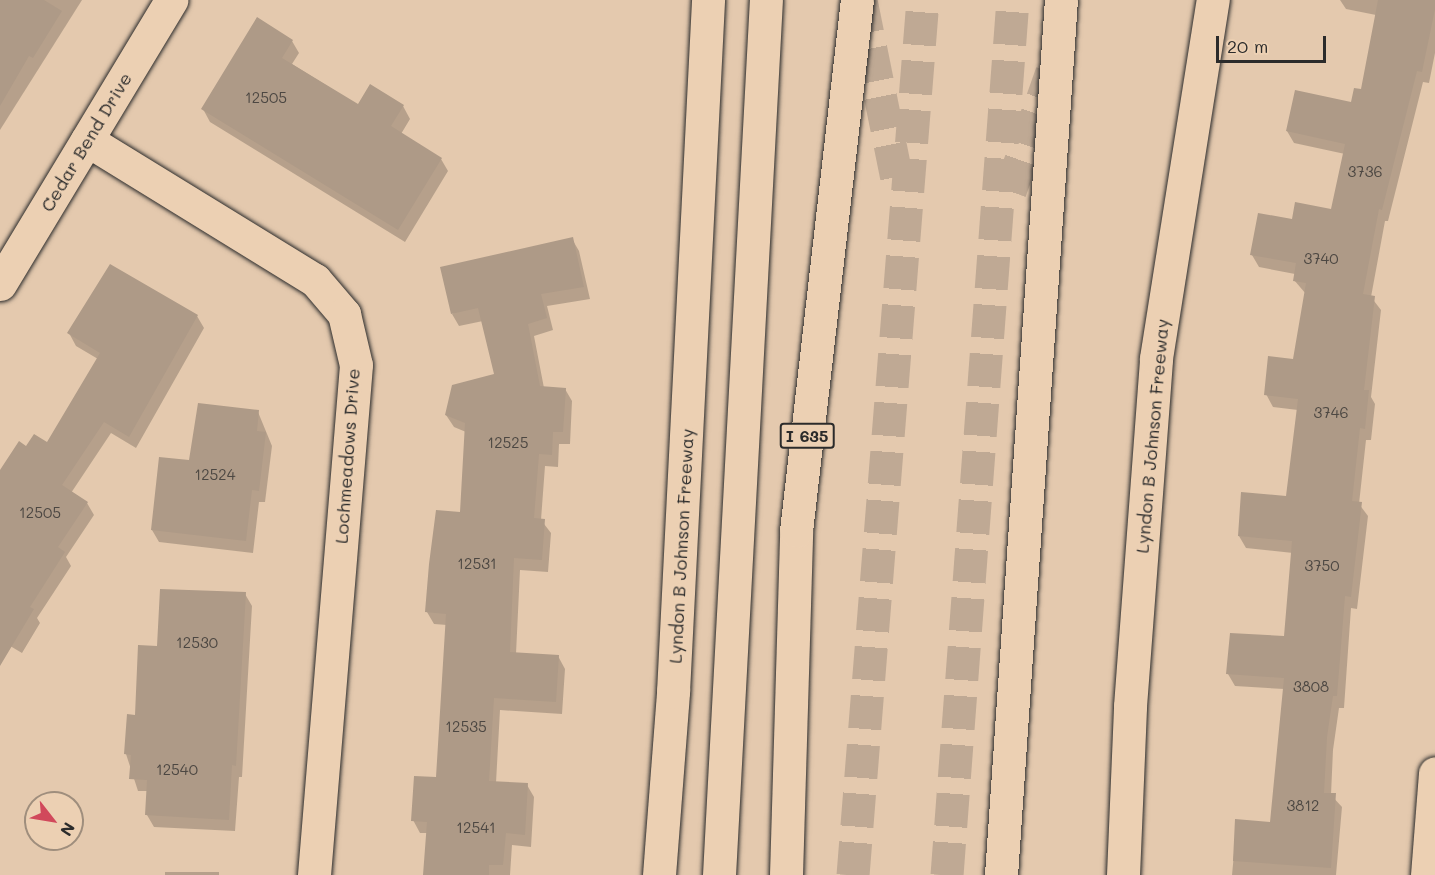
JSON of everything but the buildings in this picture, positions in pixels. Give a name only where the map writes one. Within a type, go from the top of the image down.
[{"type":"main road","name":"Cedar Bend Drive","points":[[0,284],[171,0]]},
{"type":"main road","name":"Lyndon B Johnson Freeway","points":[[659,875],[673,692],[708,0]]},
{"type":"main road","points":[[719,875],[766,0]]},
{"type":"main road","name":"I 635","points":[[786,875],[796,531],[857,0]]},
{"type":"main road","points":[[1000,875],[1061,0]]},
{"type":"main road","name":"Lyndon B Johnson Freeway","points":[[1123,875],[1130,706],[1156,358],[1213,0]]},
{"type":"main road","name":"Lochmeadows Drive","points":[[87,140],[315,280],[344,314],[356,365],[314,875]]},
{"type":"main road","points":[[1427,875],[1435,773]]},
{"type":"tunnel","points":[[861,0],[898,184]]},
{"type":"tunnel","points":[[853,875],[923,0]]},
{"type":"tunnel","points":[[947,875],[1013,0]]},
{"type":"tunnel","points":[[1010,191],[1052,72]]}]
